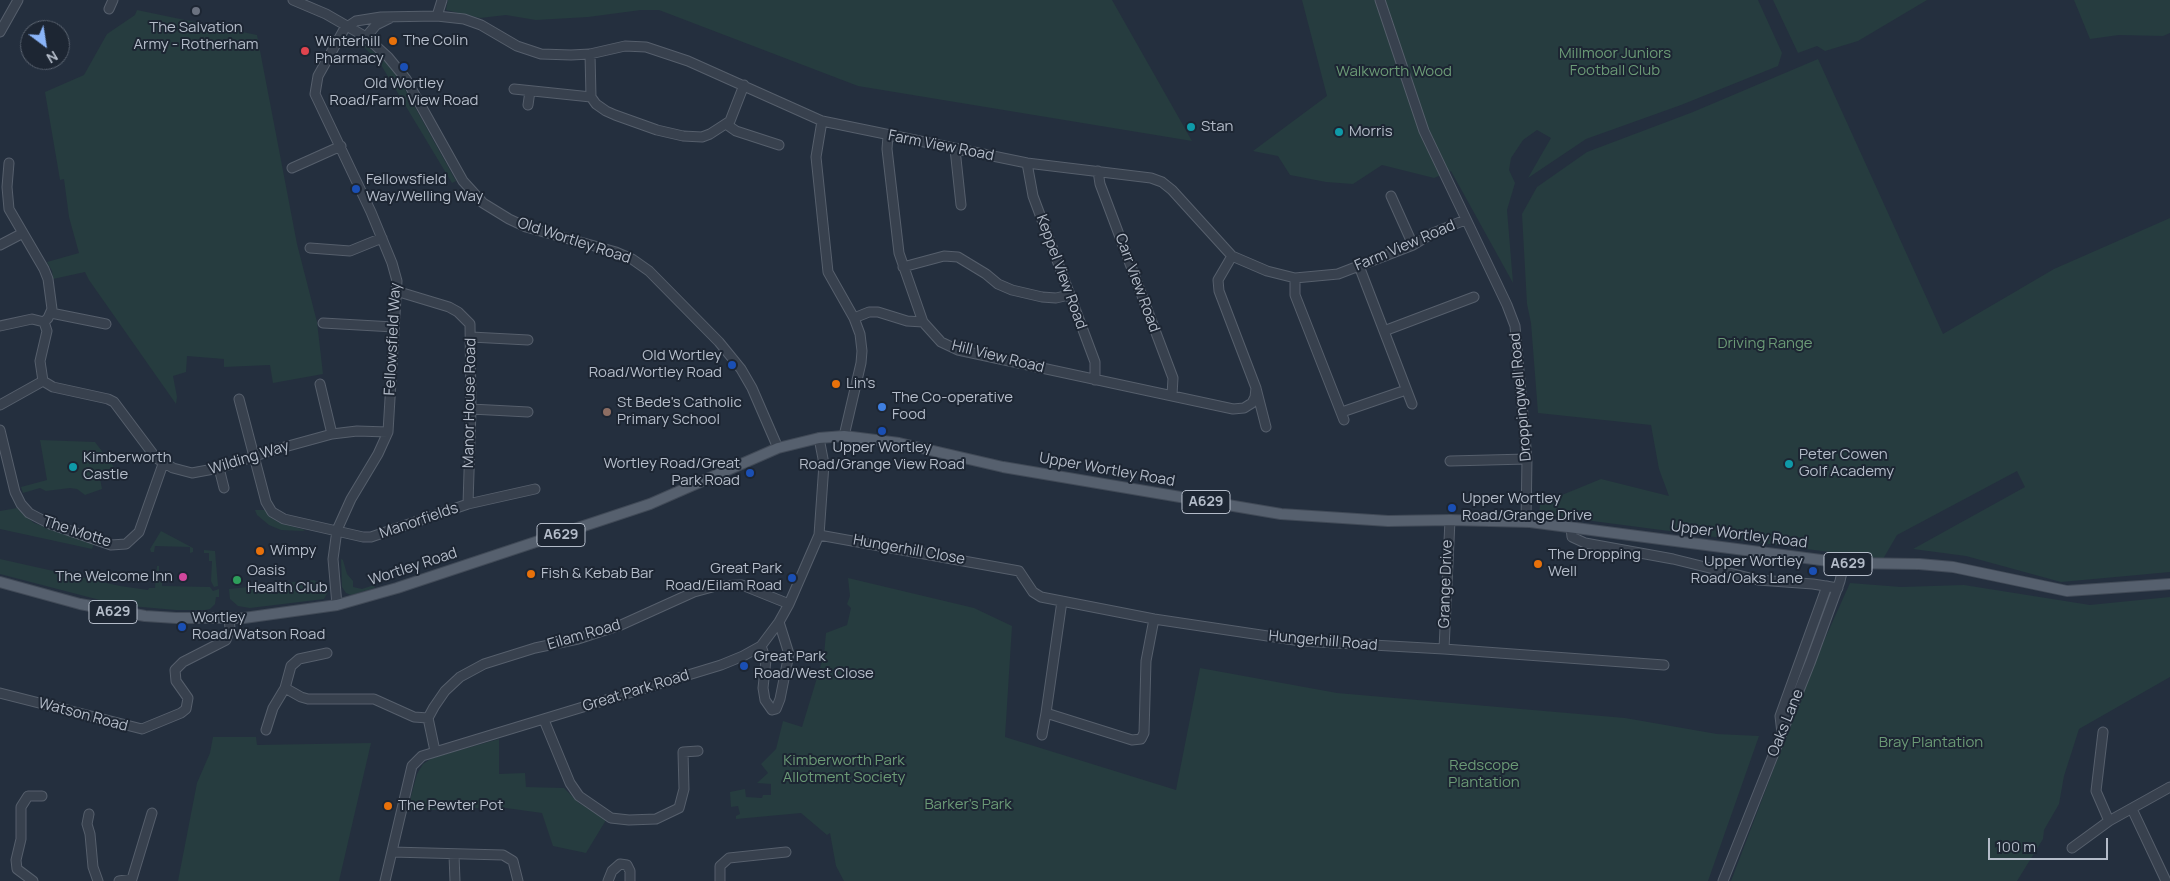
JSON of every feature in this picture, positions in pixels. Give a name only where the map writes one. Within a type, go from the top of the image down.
[{"type":"main road","name":"Upper Wortley Road","points":[[819,438],[844,436],[899,443],[1003,467],[1281,514],[1388,521],[1526,522],[1844,564],[1919,564],[1953,567],[2067,591],[2170,584]]},
{"type":"main road","name":"Wortley Road","points":[[0,582],[120,613],[176,618],[229,618],[337,605],[397,588],[650,504],[778,448],[819,438]]},
{"type":"street","points":[[0,32],[18,0]]},
{"type":"street","points":[[109,9],[113,0]]},
{"type":"street","name":"Old Wortley Road","points":[[292,0],[326,14],[366,37],[388,57],[406,79],[455,168],[472,193],[493,210],[518,223],[560,237],[616,252],[632,259],[650,271],[719,342],[741,369],[752,388],[778,448]]},
{"type":"street","points":[[437,16],[442,0]]},
{"type":"street","name":"Droppingwell Road","points":[[1380,0],[1424,131],[1507,305],[1515,326],[1527,459],[1526,522]]},
{"type":"street","name":"Farm View Road","points":[[346,26],[364,19],[437,16],[464,19],[481,25],[530,52],[554,55],[590,54],[625,46],[646,47],[688,61],[822,121],[1027,163],[1151,178],[1162,182],[1172,190],[1232,256],[1267,271],[1295,278],[1338,274],[1413,246],[1433,233],[1466,220]]},
{"type":"street","points":[[366,37],[376,25],[393,17]]},
{"type":"street","name":"Fellowsfield Way","points":[[337,605],[333,558],[338,530],[351,499],[378,454],[388,432],[396,291],[395,270],[382,238],[341,146],[316,99],[314,88],[318,76],[346,26]]},
{"type":"street","points":[[590,54],[591,96]]},
{"type":"street","points":[[514,89],[591,96],[606,111],[657,130],[684,136],[702,137],[730,121],[744,86]]},
{"type":"street","points":[[528,105],[530,91]]},
{"type":"street","points":[[822,121],[816,156],[828,272],[854,318],[860,334],[861,363],[844,436]]},
{"type":"street","points":[[726,124],[736,131],[774,146]]},
{"type":"street","name":"Hill View Road","points":[[888,136],[887,149],[897,236],[903,267],[923,322],[941,342],[958,350],[1233,409],[1244,408],[1252,403],[1256,388]]},
{"type":"street","points":[[292,168],[341,146]]},
{"type":"street","points":[[955,149],[962,205]]},
{"type":"street","points":[[9,163],[7,201],[12,217],[44,269],[51,300],[51,313],[44,322]]},
{"type":"street","name":"Keppel View Road","points":[[1027,163],[1033,196],[1095,362],[1095,380]]},
{"type":"street","name":"Carr View Road","points":[[1098,171],[1100,184],[1173,378],[1172,395]]},
{"type":"street","points":[[1392,196],[1413,246]]},
{"type":"street","points":[[0,245],[23,233]]},
{"type":"street","points":[[310,248],[350,251],[382,238]]},
{"type":"street","points":[[903,267],[944,256],[958,257],[986,274],[998,284],[1012,290],[1042,297],[1056,298],[1069,295]]},
{"type":"street","points":[[1232,256],[1218,280],[1218,291],[1256,388],[1266,427]]},
{"type":"street","points":[[1359,266],[1412,404]]},
{"type":"street","points":[[1295,278],[1295,295],[1343,416],[1406,390]]},
{"type":"street","name":"Manor House Road","points":[[396,291],[458,312],[470,324],[471,409],[468,504]]},
{"type":"street","points":[[1384,331],[1474,297]]},
{"type":"street","points":[[854,318],[869,312],[878,312],[907,321],[923,322]]},
{"type":"street","points":[[51,313],[106,324]]},
{"type":"street","points":[[0,326],[32,319],[44,322]]},
{"type":"street","points":[[43,381],[40,361],[47,330],[44,322]]},
{"type":"street","points":[[323,323],[394,327]]},
{"type":"street","points":[[471,337],[528,340]]},
{"type":"street","points":[[0,405],[43,381]]},
{"type":"street","points":[[43,381],[53,387],[114,402],[156,458],[163,464]]},
{"type":"street","points":[[320,384],[332,434]]},
{"type":"street","name":"Manorfields","points":[[239,399],[266,502],[272,512],[284,519],[338,530],[363,538],[371,537],[468,504],[535,489]]},
{"type":"street","points":[[471,409],[528,412]]},
{"type":"street","name":"The Motte","points":[[0,430],[15,492],[28,513],[50,524],[111,545],[126,544],[139,532],[163,464]]},
{"type":"street","name":"Wilding Way","points":[[163,464],[192,473],[219,468],[253,456],[332,434],[357,431],[388,432]]},
{"type":"street","name":"Great Park Road","points":[[385,881],[412,766],[422,756],[721,665],[761,646],[779,622],[789,604],[819,535],[824,464],[819,438]]},
{"type":"street","points":[[1450,461],[1527,459]]},
{"type":"street","points":[[219,468],[224,488]]},
{"type":"street","name":"Grange Drive","points":[[1444,649],[1450,520]]},
{"type":"street","points":[[1571,528],[1572,537],[1585,543],[1673,559],[1758,580],[1838,588]]},
{"type":"street","name":"Hungerhill Close","points":[[819,535],[999,566]]},
{"type":"street","name":"Oaks Lane","points":[[1723,881],[1838,588],[1844,564]]},
{"type":"street","name":"Hungerhill Road","points":[[999,566],[1019,571],[1034,592],[1041,597],[1154,620],[1301,641],[1664,665]]},
{"type":"street","name":"Eilam Road","points":[[428,718],[445,691],[460,677],[484,664],[535,648],[578,639],[621,625],[694,592],[716,586],[742,585],[789,604]]},
{"type":"street","points":[[1782,733],[1780,716],[1827,586]]},
{"type":"street","points":[[1042,736],[1062,601]]},
{"type":"street","name":"Watson Road","points":[[0,693],[142,729],[181,713],[186,709],[188,698],[176,682],[175,670],[183,662],[226,640],[230,628],[229,618]]},
{"type":"street","points":[[1046,713],[1132,740],[1141,739],[1144,733],[1146,661],[1154,620]]},
{"type":"street","points":[[761,646],[766,660],[763,688],[765,700],[772,710],[776,709],[780,699],[789,654],[779,622]]},
{"type":"street","points":[[266,730],[273,708],[285,688],[288,670],[294,662],[306,657],[327,654]]},
{"type":"street","points":[[285,688],[308,699],[374,699],[414,717],[428,718],[435,751]]},
{"type":"street","points":[[544,720],[570,783],[580,796],[611,818],[629,820],[656,819],[679,808],[684,789],[682,752],[698,751]]},
{"type":"street","points":[[2102,732],[2096,791],[2109,821]]},
{"type":"street","points":[[2072,848],[2109,821],[2170,787]]},
{"type":"street","points":[[33,881],[14,870],[21,839],[21,807],[26,792],[42,796]]},
{"type":"street","points":[[2132,809],[2168,881]]},
{"type":"street","points":[[119,881],[132,880],[152,813]]},
{"type":"street","points":[[89,814],[87,824],[90,834],[93,867],[98,881]]},
{"type":"street","points":[[392,852],[503,855],[513,861],[518,881]]},
{"type":"street","points":[[720,881],[720,866],[729,858],[786,852]]},
{"type":"street","points":[[454,855],[455,881]]},
{"type":"street","points":[[608,881],[612,871],[620,864],[627,865],[630,872],[630,881]]},
{"type":"green space","points":[[448,0],[1112,0],[1192,141],[858,86],[659,10],[536,20],[506,15],[480,18],[446,10]]},
{"type":"green space","points":[[1302,0],[1758,0],[1782,53],[1778,66],[1681,105],[1586,139],[1528,178],[1551,138],[1537,130],[1523,140],[1511,158],[1509,170],[1515,183],[1507,210],[1513,283],[1451,171],[1434,178],[1382,165],[1353,184],[1326,182],[1290,175],[1278,156],[1253,151],[1327,96]]},
{"type":"green space","points":[[1773,0],[1927,0],[1858,41],[1825,51],[1817,46],[1798,53]]},
{"type":"green space","points":[[2074,0],[2170,0],[2170,33],[2163,36],[2119,35],[2090,39]]},
{"type":"green space","points":[[137,10],[257,35],[297,244],[317,322],[323,374],[273,383],[270,365],[224,367],[224,359],[187,356],[186,372],[173,376],[177,397],[176,404],[85,272],[53,279],[52,271],[47,262],[79,253],[69,217],[64,179],[60,180],[45,92],[84,75],[107,34],[135,15]]},
{"type":"green space","points":[[364,44],[385,61],[397,75],[456,181],[452,183],[381,65],[363,46]]},
{"type":"green space","name":"Driving Range","points":[[1818,59],[1943,334],[2054,269],[2170,218],[2170,572],[2061,582],[1966,556],[1913,549],[2025,487],[2017,471],[1897,535],[1883,559],[1539,514],[1540,504],[1601,479],[1669,496],[1659,469],[1651,425],[1538,413],[1531,323],[1527,304],[1522,214],[1537,187],[1587,152],[1693,112]]},
{"type":"green space","points":[[40,440],[95,442],[114,467],[99,473],[102,489],[85,495],[77,489],[70,488],[46,491],[40,488],[23,493],[21,487],[47,480]]},
{"type":"green space","points":[[17,508],[34,523],[94,544],[92,549],[0,529],[0,511]]},
{"type":"green space","points":[[255,510],[265,510],[270,517],[280,523],[305,530],[281,530],[269,525],[257,515]]},
{"type":"green space","points":[[161,531],[193,548],[193,552],[190,553],[190,547],[155,546],[154,552],[151,552],[150,549]]},
{"type":"green space","points":[[204,550],[215,551],[218,586],[214,587],[211,581],[212,561],[209,561],[209,553],[204,553]]},
{"type":"green space","points":[[0,559],[120,586],[148,590],[149,588],[155,588],[157,566],[159,566],[159,581],[162,581],[162,586],[210,587],[213,591],[219,589],[219,597],[216,597],[215,604],[210,609],[205,610],[176,610],[119,605],[0,574]]},
{"type":"green space","points":[[341,559],[347,574],[353,581],[353,587],[362,589],[374,585],[375,588],[351,595],[346,593],[342,587]]},
{"type":"green space","name":"Barker's Park","points":[[848,578],[974,608],[1012,626],[1005,737],[1176,790],[1200,668],[1337,693],[1625,718],[1717,734],[1759,736],[1708,881],[844,881],[836,866],[830,833],[827,835],[801,813],[736,819],[736,816],[740,814],[738,806],[731,807],[730,792],[745,789],[746,797],[762,798],[763,795],[771,795],[771,784],[757,783],[768,773],[761,764],[776,749],[783,721],[802,727],[824,655],[826,633],[847,625],[851,608],[847,604],[850,596]]},
{"type":"green space","points":[[314,580],[327,588],[328,592],[324,599],[250,608],[238,606],[230,599],[229,589]]},
{"type":"green space","name":"Bray Plantation","points":[[1850,583],[1901,587],[1964,585],[2090,605],[2170,597],[2170,677],[2079,729],[2064,776],[2059,804],[2044,830],[2043,839],[2017,881],[1731,881],[1814,663]]},
{"type":"green space","points":[[213,737],[256,737],[257,745],[371,743],[339,881],[178,881],[197,783],[210,753]]},
{"type":"green space","points":[[499,739],[499,774],[525,773],[526,787],[564,788],[579,803],[606,820],[586,853],[553,846],[542,813],[499,807],[407,811],[417,774],[423,764],[432,758]]},
{"type":"place","name":"The Salvation Army - Rotherham","points":[[196,11]]},
{"type":"place","name":"The Colin","points":[[393,41]]},
{"type":"place","name":"Winterhill Pharmacy","points":[[305,51]]},
{"type":"place","name":"Old Wortley Road/Farm View Road","points":[[404,67]]},
{"type":"place","name":"Stan","points":[[1191,127]]},
{"type":"place","name":"Morris","points":[[1339,132]]},
{"type":"place","name":"Fellowsfield Way/Welling Way","points":[[356,189]]},
{"type":"place","name":"Old Wortley Road/Wortley Road","points":[[732,365]]},
{"type":"place","name":"Lin's","points":[[836,384]]},
{"type":"place","name":"The Co-operative Food","points":[[882,407]]},
{"type":"place","name":"St Bede's Catholic Primary School","points":[[607,412]]},
{"type":"place","name":"Upper Wortley Road/Grange View Road","points":[[882,431]]},
{"type":"place","name":"Peter Cowen Golf Academy","points":[[1789,464]]},
{"type":"place","name":"Kimberworth Castle","points":[[73,467]]},
{"type":"place","name":"Wortley Road/Great Park Road","points":[[750,473]]},
{"type":"place","name":"Upper Wortley Road/Grange Drive","points":[[1452,508]]},
{"type":"place","name":"Wimpy","points":[[260,551]]},
{"type":"place","name":"The Dropping Well","points":[[1538,564]]},
{"type":"place","name":"Upper Wortley Road/Oaks Lane","points":[[1813,571]]},
{"type":"place","name":"Fish & Kebab Bar","points":[[531,574]]},
{"type":"place","name":"The Welcome Inn","points":[[183,577]]},
{"type":"place","name":"Great Park Road/Eilam Road","points":[[792,578]]},
{"type":"place","name":"Oasis Health Club","points":[[237,580]]},
{"type":"place","name":"Wortley Road/Watson Road","points":[[182,627]]},
{"type":"place","name":"Great Park Road/West Close","points":[[744,666]]},
{"type":"place","name":"The Pewter Pot","points":[[388,806]]},
{"type":"park label","name":"Millmoor Juniors Football Club","points":[[1615,62]]},
{"type":"park label","name":"Walkworth Wood","points":[[1394,72]]},
{"type":"park label","name":"Kimberworth Park Allotment Society","points":[[844,770]]},
{"type":"park label","name":"Redscope Plantation","points":[[1484,774]]}]
